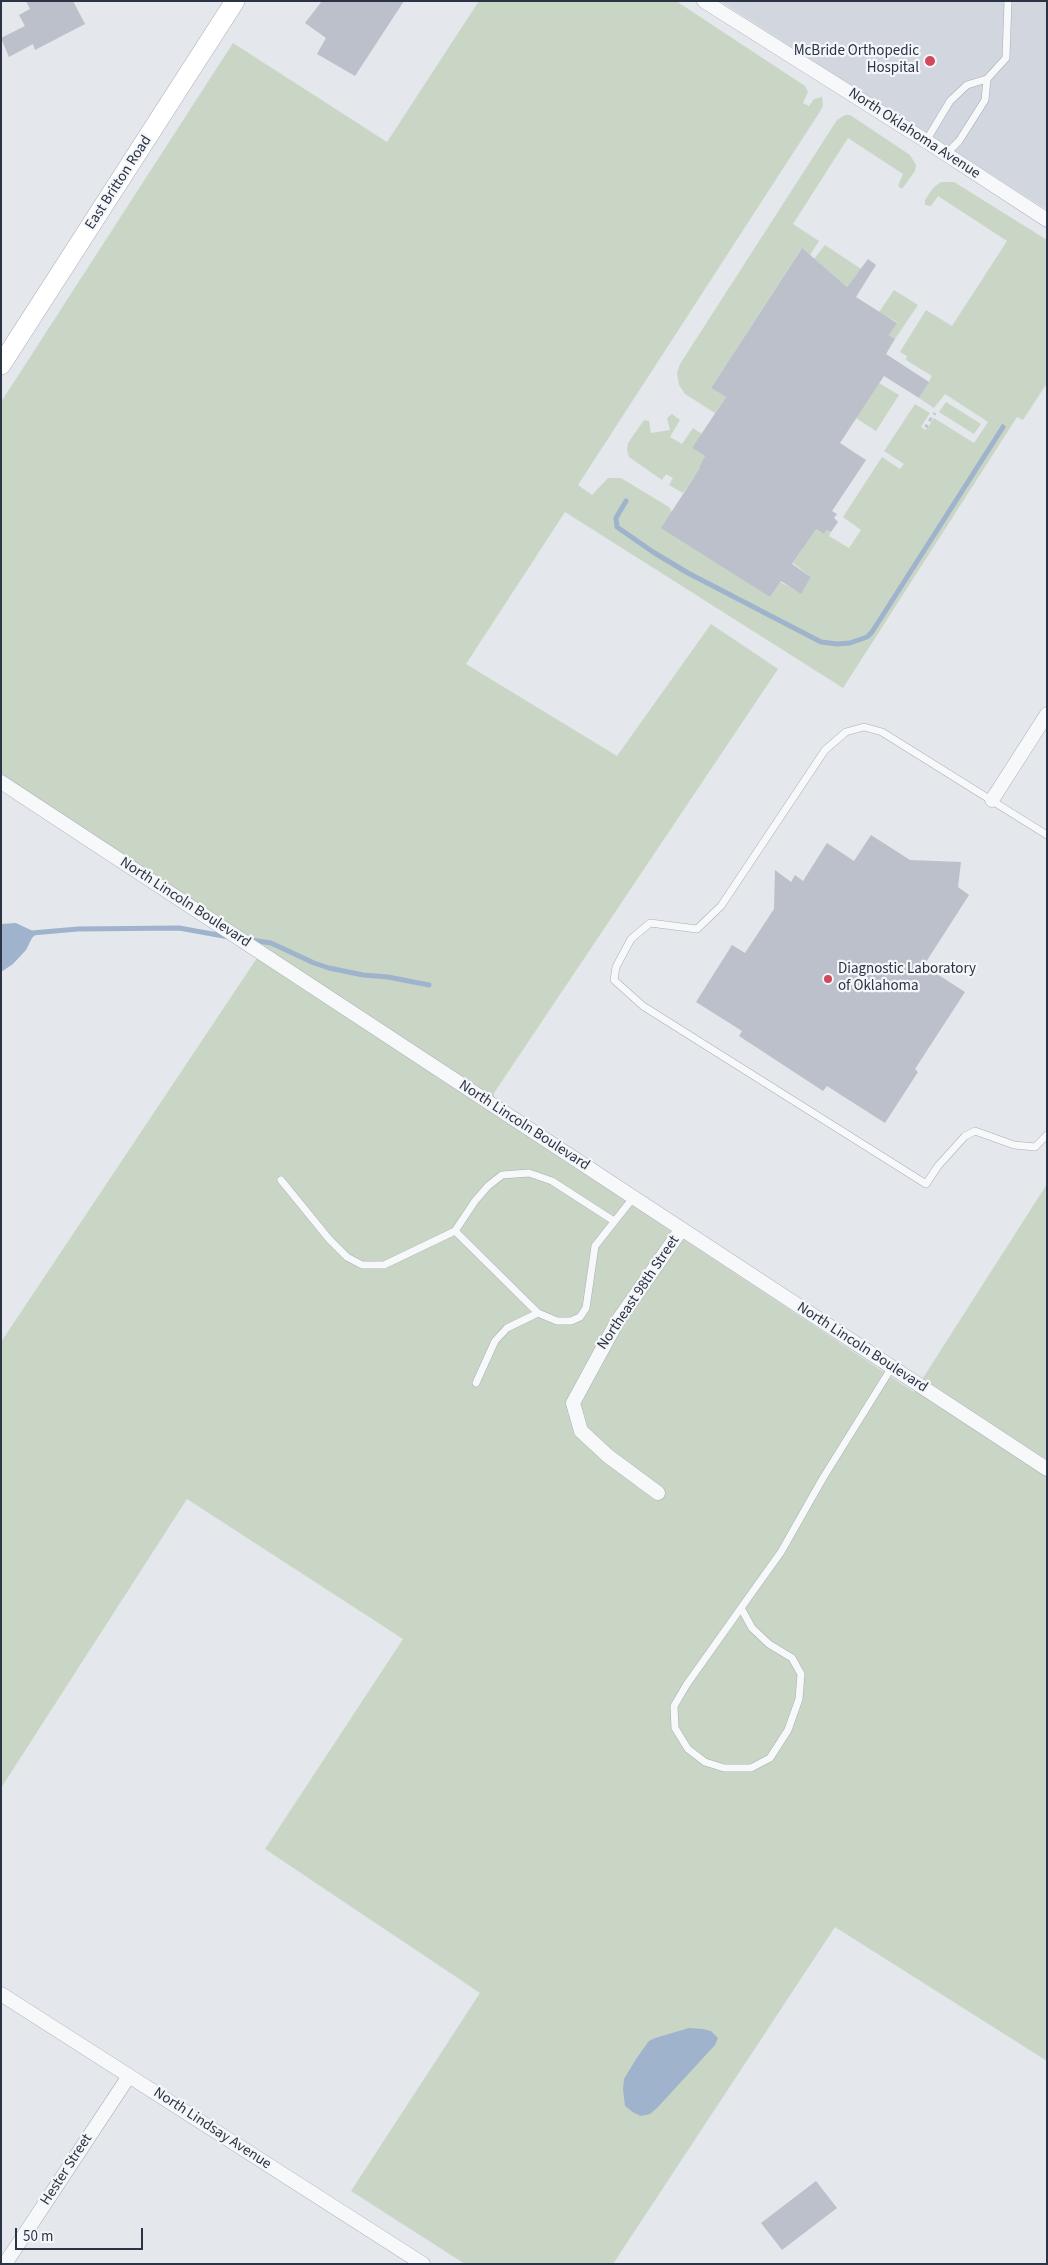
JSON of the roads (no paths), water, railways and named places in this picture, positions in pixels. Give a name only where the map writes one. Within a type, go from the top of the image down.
[{"type":"main road","name":"East Britton Road","points":[[1,365],[235,1]]},
{"type":"street","name":"North Oklahoma Avenue","points":[[704,1],[1047,220]]},
{"type":"street","points":[[992,800],[1047,714]]},
{"type":"street","name":"North Lincoln Boulevard","points":[[1,782],[1047,1469]]},
{"type":"street","name":"Northeast 98th Street","points":[[658,1493],[608,1456],[581,1431],[574,1403],[616,1322],[681,1230]]},
{"type":"street","name":"North Lindsay Avenue","points":[[1,1994],[423,2264]]},
{"type":"street","name":"Hester Street","points":[[5,2264],[129,2076]]},
{"type":"lane","points":[[926,141],[950,101],[967,85],[987,79],[1006,58],[1008,1]]},
{"type":"lane","points":[[946,154],[959,141],[985,100],[987,79]]},
{"type":"lane","points":[[1047,835],[882,732],[864,727],[846,732],[825,750],[722,906],[697,928],[650,923],[631,939],[616,968],[614,980],[644,1006],[926,1184],[938,1166],[965,1136],[975,1131],[1014,1145],[1035,1147],[1047,1135]]},
{"type":"lane","points":[[281,1180],[329,1239],[347,1257],[362,1265],[384,1265],[455,1231],[475,1201],[488,1186],[502,1175],[529,1173],[552,1182],[614,1221]]},
{"type":"lane","points":[[455,1231],[538,1313],[557,1321],[571,1321],[580,1317],[586,1308],[595,1246],[633,1198]]},
{"type":"lane","points":[[476,1383],[495,1341],[507,1328],[538,1313]]},
{"type":"lane","points":[[741,1608],[752,1628],[769,1644],[792,1658],[801,1674],[799,1699],[788,1730],[770,1758],[751,1768],[724,1768],[705,1762],[688,1750],[676,1728],[674,1706],[687,1684],[741,1608],[781,1552],[823,1478],[892,1367]]},
{"type":"water","points":[[16,923],[37,933],[26,950],[13,964],[1,972],[1,924]]},
{"type":"water","points":[[689,2028],[711,2031],[718,2038],[715,2045],[650,2114],[641,2116],[634,2113],[625,2106],[623,2089],[624,2079],[636,2059],[649,2041]]},
{"type":"waterway","points":[[626,501],[616,518],[617,527],[653,552],[688,573],[821,642],[850,643],[867,637],[872,632],[1003,427]]},
{"type":"waterway","points":[[32,933],[78,929],[179,928],[229,937]]},
{"type":"waterway","points":[[250,940],[271,943],[329,968],[429,985]]},
{"type":"place","name":"McBride Orthopedic Hospital","points":[[930,61]]},
{"type":"place","name":"Diagnostic Laboratory of Oklahoma","points":[[828,979]]}]
